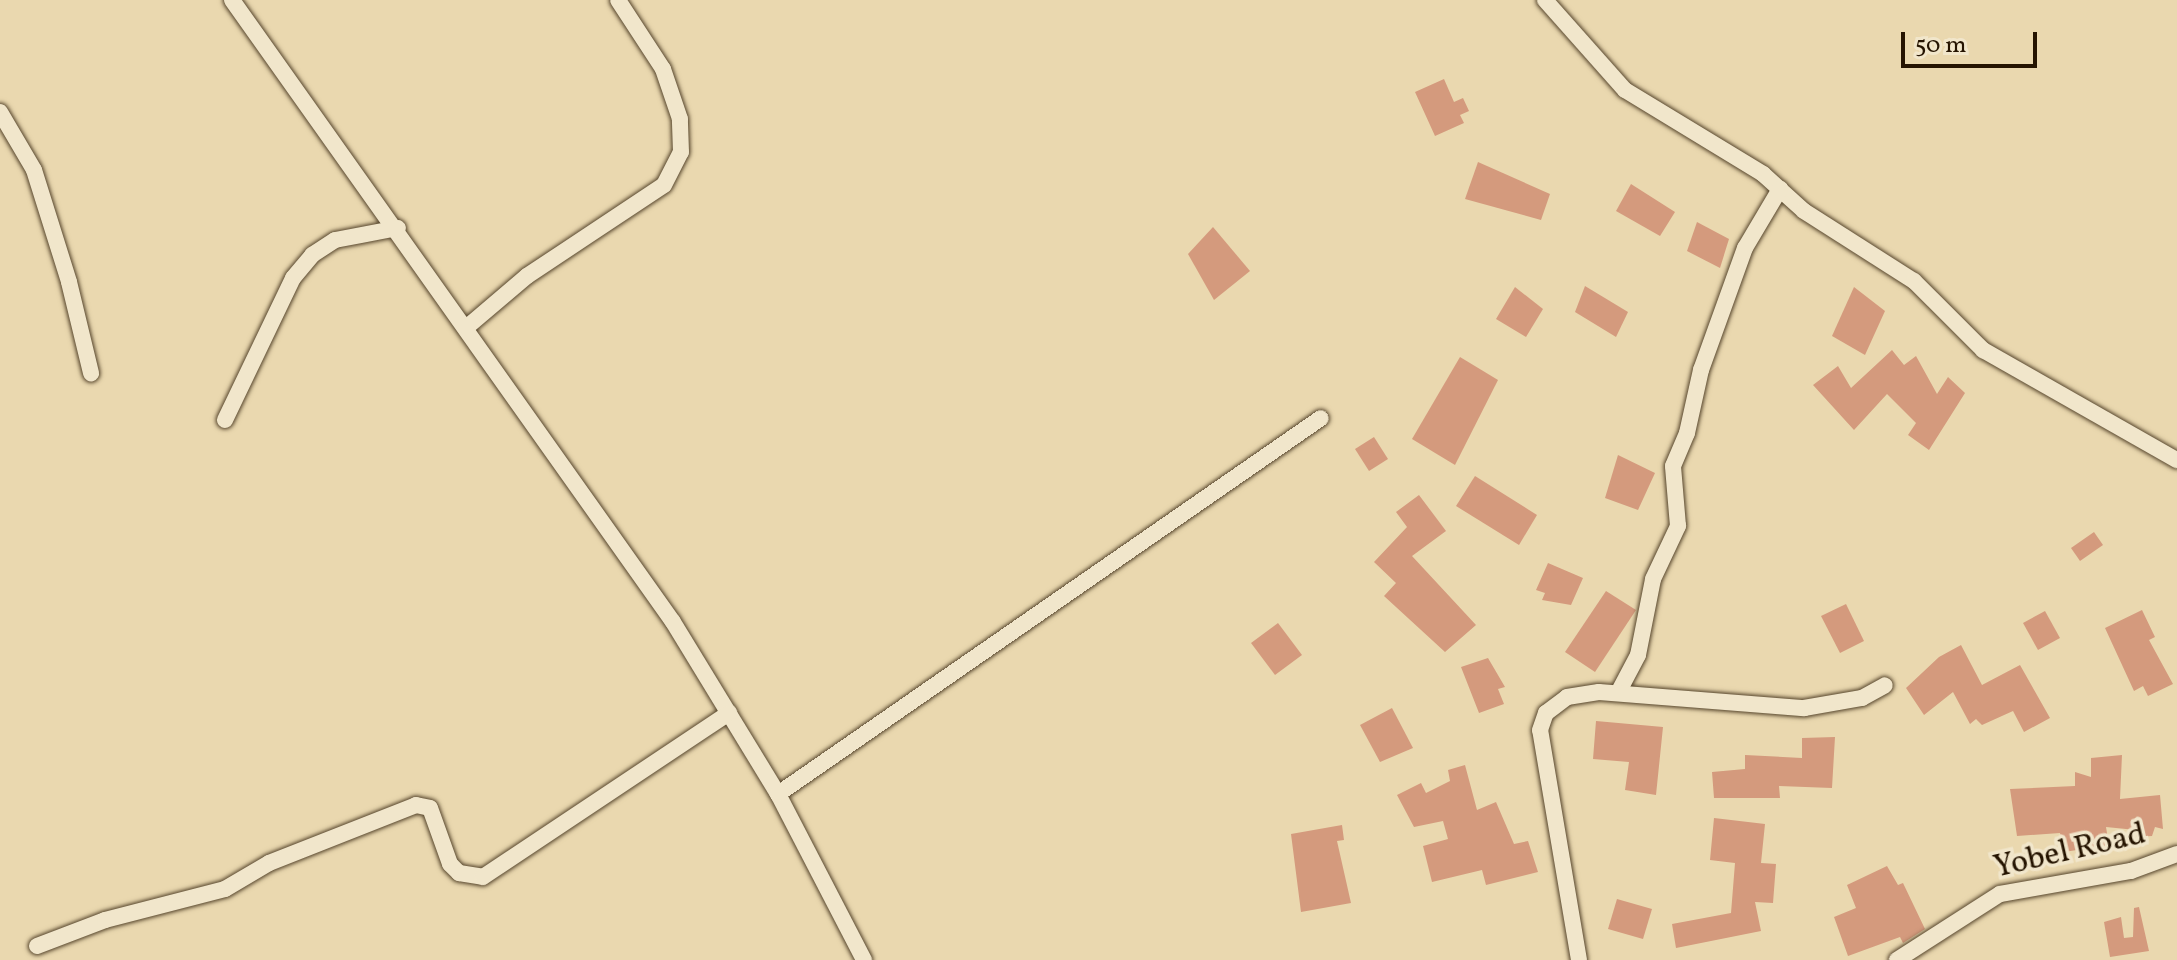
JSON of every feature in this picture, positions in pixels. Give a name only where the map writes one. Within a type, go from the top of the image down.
[{"type":"street","points":[[232,0],[398,228],[673,622],[778,794],[864,960]]},
{"type":"street","points":[[467,327],[527,276],[664,185],[681,152],[680,119],[663,69],[618,0]]},
{"type":"street","points":[[1545,0],[1625,90],[1708,138],[1780,189],[1817,221],[1914,281],[1983,350],[2177,460]]},
{"type":"street","points":[[0,112],[34,170],[69,282],[91,373]]},
{"type":"street","points":[[1618,693],[1638,655],[1653,579],[1678,526],[1673,466],[1687,433],[1701,370],[1745,248],[1780,189]]},
{"type":"street","points":[[225,420],[293,278],[312,255],[335,240],[398,228]]},
{"type":"street","points":[[778,794],[1321,418]]},
{"type":"street","points":[[1579,960],[1540,730],[1546,713],[1567,697],[1618,693],[1804,708],[1862,698],[1885,685]]},
{"type":"street","points":[[37,946],[105,920],[225,889],[269,863],[416,805],[430,808],[450,864],[467,878],[483,877],[729,713]]},
{"type":"street","name":"Yobel Road","points":[[1897,960],[2000,894],[2131,871],[2177,854]]},
{"type":"building","points":[[1444,79],[1454,102],[1463,98],[1469,111],[1460,115],[1464,123],[1435,136],[1415,92]]},
{"type":"building","points":[[1478,162],[1550,194],[1541,220],[1465,199]]},
{"type":"building","points":[[1631,184],[1675,212],[1660,236],[1616,211]]},
{"type":"building","points":[[1697,222],[1729,239],[1720,268],[1687,251]]},
{"type":"building","points":[[1213,227],[1250,271],[1214,300],[1188,254]]},
{"type":"building","points":[[1585,286],[1628,312],[1616,337],[1575,312]]},
{"type":"building","points":[[1515,287],[1543,309],[1526,337],[1496,319]]},
{"type":"building","points":[[1854,287],[1885,311],[1865,355],[1832,336]]},
{"type":"building","points":[[1892,350],[1904,365],[1916,356],[1937,394],[1948,377],[1965,393],[1929,450],[1908,435],[1916,423],[1887,394],[1854,430],[1813,385],[1838,366],[1851,388]]},
{"type":"building","points":[[1460,357],[1498,380],[1455,465],[1412,439]]},
{"type":"building","points":[[1374,437],[1388,459],[1369,471],[1355,449]]},
{"type":"building","points":[[1618,455],[1655,473],[1638,510],[1605,498]]},
{"type":"building","points":[[1475,476],[1537,515],[1519,545],[1456,506]]},
{"type":"building","points":[[1419,495],[1446,531],[1412,556],[1476,625],[1445,652],[1384,596],[1396,583],[1374,562],[1407,527],[1396,512]]},
{"type":"building","points":[[2094,532],[2103,545],[2080,561],[2071,548]]},
{"type":"building","points":[[1548,563],[1583,578],[1571,605],[1542,600],[1545,593],[1536,590]]},
{"type":"building","points":[[1606,591],[1636,610],[1595,672],[1565,652]]},
{"type":"building","points":[[1846,604],[1864,641],[1840,653],[1821,616]]},
{"type":"building","points":[[2142,610],[2155,637],[2149,640],[2173,684],[2148,696],[2143,686],[2134,691],[2105,628]]},
{"type":"building","points":[[2045,611],[2060,638],[2038,650],[2023,623]]},
{"type":"building","points":[[1278,623],[1302,655],[1275,675],[1251,643]]},
{"type":"building","points":[[1961,645],[1982,685],[2020,665],[2050,718],[2024,732],[2013,711],[1982,725],[1976,719],[1970,724],[1953,692],[1924,715],[1906,688],[1939,657]]},
{"type":"building","points":[[1488,658],[1505,687],[1498,689],[1504,704],[1479,713],[1461,667]]},
{"type":"building","points":[[1392,708],[1413,748],[1380,762],[1360,725]]},
{"type":"building","points":[[1596,721],[1663,727],[1656,795],[1625,790],[1629,762],[1593,759]]},
{"type":"building","points":[[1835,737],[1832,788],[1779,786],[1780,798],[1714,798],[1712,772],[1745,769],[1745,755],[1802,758],[1802,738]]},
{"type":"building","points":[[2122,755],[2120,799],[2160,795],[2163,829],[2155,827],[2152,836],[2136,837],[2136,830],[2106,827],[2109,845],[2064,852],[2060,833],[2017,836],[2010,789],[2075,786],[2075,772],[2091,777],[2091,758]]},
{"type":"building","points":[[1465,765],[1477,810],[1496,802],[1514,844],[1528,841],[1538,872],[1486,885],[1482,870],[1432,882],[1423,846],[1448,839],[1443,821],[1414,827],[1397,795],[1421,783],[1426,793],[1450,781],[1448,770]]},
{"type":"building","points":[[1714,818],[1765,824],[1761,863],[1776,864],[1773,903],[1755,902],[1761,931],[1676,948],[1672,924],[1731,913],[1735,863],[1710,860]]},
{"type":"building","points":[[1342,825],[1344,840],[1337,841],[1351,903],[1301,912],[1291,834]]},
{"type":"building","points":[[1887,866],[1898,885],[1903,883],[1925,929],[1903,943],[1900,937],[1848,956],[1834,917],[1856,908],[1847,885]]},
{"type":"building","points":[[1617,899],[1652,909],[1643,939],[1608,929]]},
{"type":"building","points":[[2139,907],[2149,951],[2110,957],[2104,922],[2121,917],[2124,938],[2133,937],[2134,908]]}]
